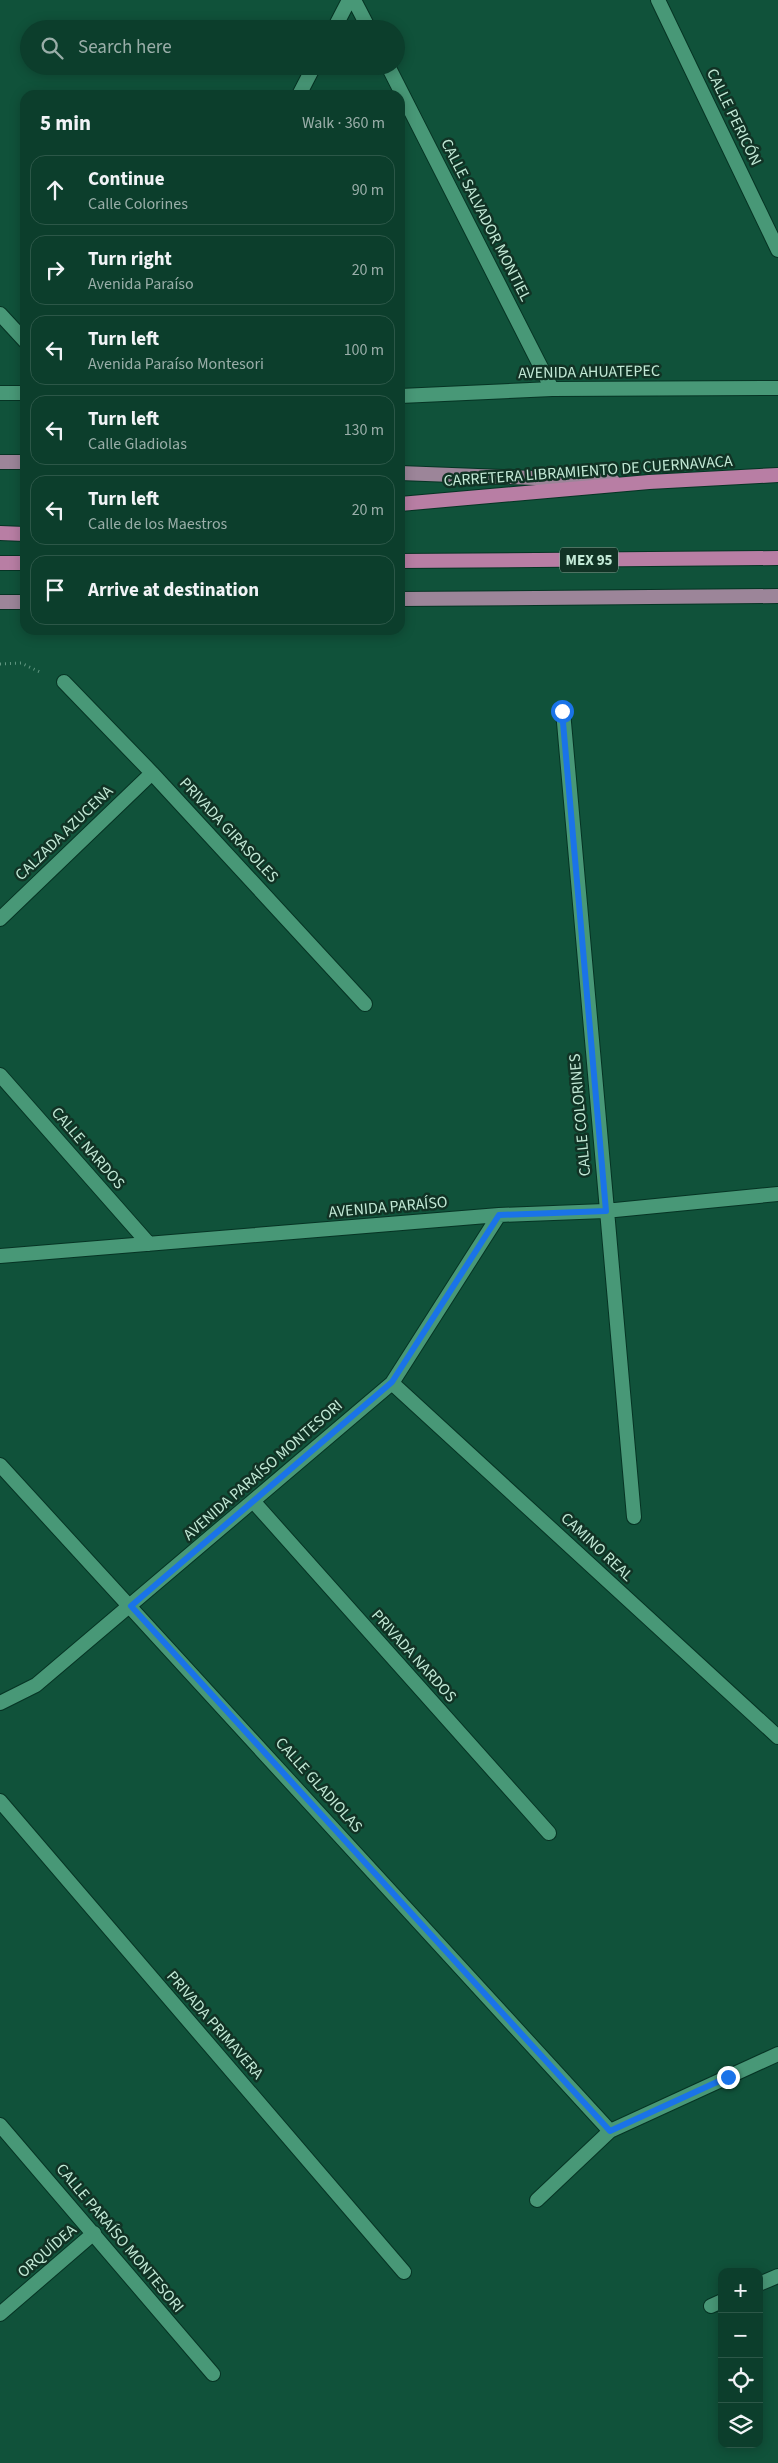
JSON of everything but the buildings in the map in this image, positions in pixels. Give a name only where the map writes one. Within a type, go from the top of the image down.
[{"type":"highway","name":"CARRETERA LIBRAMIENTO DE CUERNAVACA","points":[[405,504],[649,482],[778,475]]},
{"type":"highway","points":[[0,534],[20,534]]},
{"type":"highway","name":"MEX 95","points":[[405,561],[778,558]]},
{"type":"highway","points":[[0,563],[20,564]]},
{"type":"main road","points":[[0,462],[20,462]]},
{"type":"main road","points":[[405,473],[649,482]]},
{"type":"main road","points":[[405,599],[778,596]]},
{"type":"main road","points":[[0,602],[20,602]]},
{"type":"street","points":[[339,20],[349,0]]},
{"type":"street","points":[[354,0],[364,20]]},
{"type":"street","name":"CALLE PERICÓN","points":[[658,0],[778,250]]},
{"type":"street","points":[[302,90],[309,75]]},
{"type":"street","name":"CALLE SALVADOR MONTIEL","points":[[393,75],[400,90]]},
{"type":"street","name":"CALLE SALVADOR MONTIEL","points":[[405,99],[552,389]]},
{"type":"street","points":[[0,314],[20,336]]},
{"type":"street","name":"AVENIDA AHUATEPEC","points":[[405,396],[552,389],[778,388]]},
{"type":"street","points":[[0,392],[20,393]]},
{"type":"street","name":"PRIVADA GIRASOLES","points":[[64,682],[152,773],[365,1004]]},
{"type":"street","name":"CALLE COLORINES","points":[[562,711],[634,1517]]},
{"type":"street","name":"CALZADA AZUCENA","points":[[0,919],[152,773]]},
{"type":"street","name":"CALLE NARDOS","points":[[0,1074],[149,1244]]},
{"type":"street","name":"AVENIDA PARAÍSO","points":[[0,1256],[499,1215],[606,1211],[778,1194]]},
{"type":"street","name":"AVENIDA PARAÍSO MONTESORI","points":[[0,1703],[36,1685],[392,1382],[499,1215]]},
{"type":"street","name":"CAMINO REAL","points":[[392,1382],[778,1737]]},
{"type":"street","name":"CALLE GLADIOLAS","points":[[0,1465],[610,2131]]},
{"type":"street","name":"PRIVADA NARDOS","points":[[253,1501],[549,1833]]},
{"type":"street","name":"PRIVADA PRIMAVERA","points":[[0,1801],[404,2272]]},
{"type":"street","points":[[537,2200],[610,2131],[778,2054]]},
{"type":"street","name":"CALLE PARAÍSO MONTESORI","points":[[0,2125],[213,2374]]},
{"type":"street","name":"ORQUÍDEA","points":[[0,2314],[94,2233]]},
{"type":"street","points":[[763,2282],[778,2276]]},
{"type":"path","points":[[0,664],[21,663],[64,682]]},
{"type":"route","points":[[562,711],[606,1211],[499,1215],[392,1382],[131,1606],[610,2131],[728,2077]]}]
